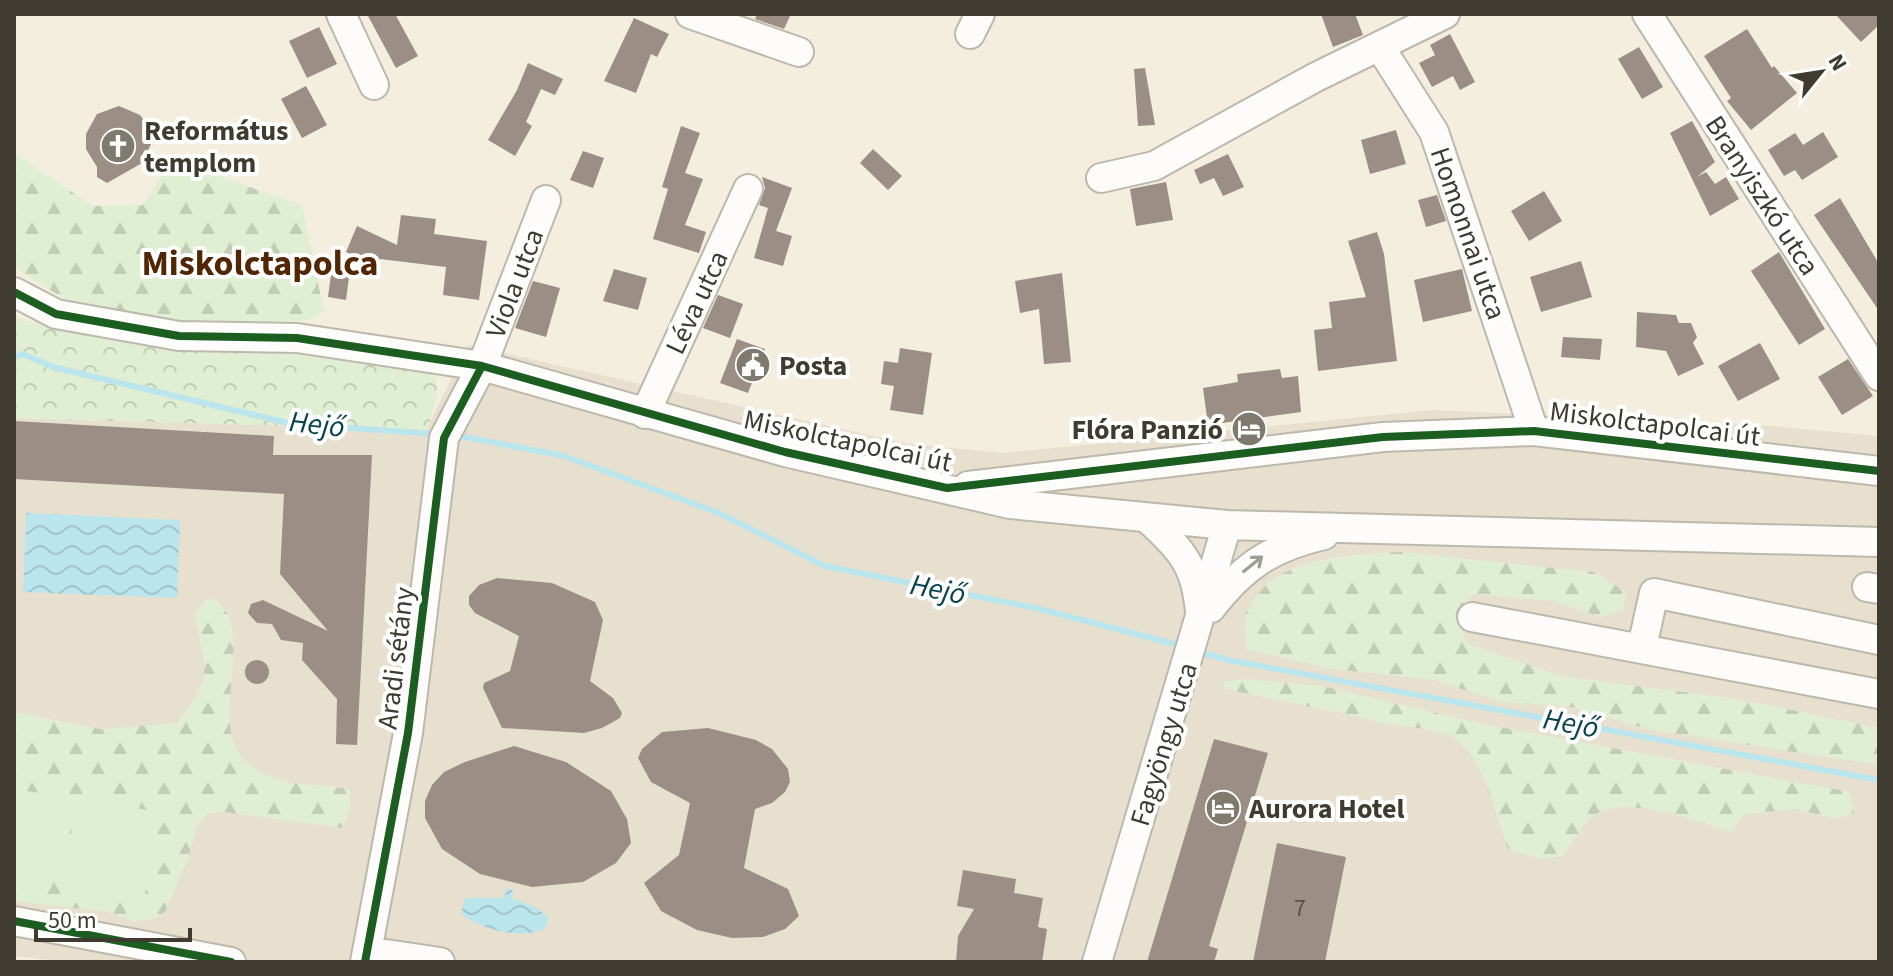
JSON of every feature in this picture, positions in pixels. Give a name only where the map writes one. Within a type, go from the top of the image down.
[{"type":"street","points":[[341,14],[374,85]]},
{"type":"street","points":[[690,14],[799,52]]},
{"type":"street","points":[[1101,178],[1154,166],[1316,77],[1445,14]]},
{"type":"street","name":"Branyiszkó utca","points":[[1647,14],[1879,376]]},
{"type":"street","name":"Homonnai utca","points":[[1380,47],[1434,132],[1486,279],[1534,431]]},
{"type":"street","name":"Léva utca","points":[[645,414],[748,189]]},
{"type":"street","name":"Viola utca","points":[[482,366],[546,200]]},
{"type":"street","name":"Miskolctapolcai út","points":[[14,292],[56,314],[179,336],[297,338],[482,366],[785,452],[1010,504],[1149,520],[1227,525],[1879,542]]},
{"type":"street","name":"Aradi sétány","points":[[367,962],[408,733],[443,447],[482,366]]},
{"type":"street","name":"Miskolctapolcai út","points":[[947,488],[1383,437],[1534,431],[1879,471]]},
{"type":"street","points":[[1149,520],[1181,550],[1198,583],[1200,621]]},
{"type":"street","name":"Fagyöngy utca","points":[[1097,962],[1227,525]]},
{"type":"street","points":[[1200,621],[1230,583],[1269,552],[1365,527]]},
{"type":"street","points":[[1642,647],[1654,593],[1879,640]]},
{"type":"street","points":[[1472,617],[1879,694]]},
{"type":"street","points":[[14,921],[231,962]]},
{"type":"street","points":[[367,962],[386,954],[440,962]]},
{"type":"shaded area","points":[[468,345],[909,444],[1004,453],[1432,410],[1771,426],[1879,436],[1879,962],[69,962],[14,956],[14,418],[426,430]]},
{"type":"green space","points":[[14,153],[93,206],[143,205],[172,160],[302,205],[324,312],[309,320],[205,326],[69,302],[14,267]]},
{"type":"green space","points":[[14,314],[23,321],[430,341],[438,393],[427,430],[14,418]]},
{"type":"green space","points":[[1401,552],[1593,572],[1626,592],[1623,610],[1602,617],[1553,601],[1473,594],[1462,619],[1469,644],[1561,676],[1737,699],[1879,728],[1879,765],[1651,730],[1572,707],[1502,702],[1434,680],[1332,669],[1246,649],[1247,612],[1259,593],[1274,579],[1293,569],[1336,557]]},
{"type":"green space","points":[[216,599],[230,620],[233,667],[230,713],[232,734],[239,753],[255,769],[281,780],[349,790],[351,805],[343,828],[224,812],[208,813],[197,825],[188,859],[165,912],[153,919],[135,922],[108,912],[14,901],[14,712],[101,729],[177,723],[198,692],[204,672],[195,615],[205,600]]},
{"type":"green space","points":[[1245,679],[1323,686],[1483,724],[1850,792],[1854,813],[1835,819],[1797,809],[1744,814],[1732,832],[1682,816],[1623,807],[1593,816],[1563,856],[1541,859],[1508,849],[1480,770],[1471,755],[1450,736],[1225,689],[1223,682]]},
{"type":"green space","points":[[14,789],[71,798],[59,879],[14,872]]},
{"type":"green space","points":[[77,798],[159,812],[143,906],[62,892]]},
{"type":"water","points":[[26,513],[180,520],[177,598],[23,592]]},
{"type":"water","points":[[506,888],[514,891],[512,898],[537,908],[549,918],[544,929],[523,934],[501,932],[461,914],[465,898],[504,898]]},
{"type":"building","points":[[367,14],[395,14],[418,56],[396,68]]},
{"type":"building","points":[[757,14],[791,14],[784,29],[755,19]]},
{"type":"building","points":[[1321,14],[1355,14],[1363,35],[1333,47]]},
{"type":"building","points":[[1835,14],[1879,14],[1879,25],[1861,42]]},
{"type":"building","points":[[634,18],[669,34],[657,57],[651,54],[636,93],[604,81]]},
{"type":"building","points":[[319,27],[337,64],[307,78],[289,41]]},
{"type":"building","points":[[1747,29],[1772,68],[1774,66],[1797,93],[1751,130],[1727,101],[1731,98],[1704,56]]},
{"type":"building","points":[[1450,34],[1475,82],[1460,90],[1453,76],[1432,87],[1419,63],[1435,55],[1430,45]]},
{"type":"building","points":[[1639,47],[1663,87],[1642,99],[1618,59]]},
{"type":"building","points":[[528,63],[563,79],[555,95],[541,89],[526,122],[532,126],[515,156],[488,140],[517,90]]},
{"type":"building","points":[[1145,68],[1155,125],[1138,126],[1134,69]]},
{"type":"building","points":[[306,86],[327,125],[302,138],[281,99]]},
{"type":"building","name":"Református templom","points":[[119,106],[140,115],[149,127],[152,142],[142,163],[107,183],[97,177],[97,167],[86,149],[86,134],[97,114]]},
{"type":"building","points":[[1692,121],[1715,162],[1697,177],[1706,172],[1715,184],[1726,177],[1739,199],[1710,216],[1670,133]]},
{"type":"building","points":[[681,126],[700,133],[685,173],[703,179],[685,225],[706,232],[699,253],[653,239],[668,189],[662,187]]},
{"type":"building","points":[[1396,130],[1406,164],[1370,174],[1361,140]]},
{"type":"building","points":[[1823,132],[1838,157],[1802,180],[1795,170],[1784,176],[1768,150],[1795,133],[1803,145]]},
{"type":"building","points":[[873,149],[902,176],[888,190],[860,163]]},
{"type":"building","points":[[583,151],[604,158],[593,188],[570,180]]},
{"type":"building","points":[[1228,154],[1244,187],[1223,196],[1214,178],[1200,184],[1194,170]]},
{"type":"building","points":[[762,177],[792,188],[776,231],[792,236],[783,266],[754,258],[768,208],[759,205],[765,188]]},
{"type":"building","points":[[1166,182],[1173,220],[1136,226],[1130,189]]},
{"type":"building","points":[[1544,191],[1562,221],[1529,241],[1511,211]]},
{"type":"building","points":[[1437,195],[1446,221],[1426,227],[1418,200]]},
{"type":"building","points":[[1840,198],[1879,264],[1879,311],[1814,215]]},
{"type":"building","points":[[401,215],[436,219],[434,234],[487,241],[479,300],[443,295],[446,267],[380,259],[377,266],[346,252],[357,226],[397,245]]},
{"type":"building","points":[[1377,232],[1384,254],[1397,361],[1318,371],[1314,330],[1332,328],[1329,302],[1366,297],[1348,241]]},
{"type":"building","points":[[1779,252],[1825,329],[1799,345],[1751,271]]},
{"type":"building","points":[[1581,261],[1592,297],[1541,312],[1530,277]]},
{"type":"building","points":[[332,267],[350,270],[346,300],[328,297]]},
{"type":"building","points":[[614,269],[647,278],[638,310],[603,301]]},
{"type":"building","points":[[1462,269],[1472,311],[1423,322],[1414,280]]},
{"type":"building","points":[[1062,273],[1071,362],[1044,364],[1039,309],[1020,313],[1015,281]]},
{"type":"building","points":[[533,281],[560,288],[546,337],[515,328]]},
{"type":"building","points":[[718,295],[743,304],[730,338],[703,328]]},
{"type":"building","points":[[1637,312],[1676,315],[1679,323],[1691,323],[1697,337],[1693,343],[1704,364],[1678,376],[1666,351],[1636,347]]},
{"type":"building","points":[[1563,337],[1602,339],[1600,360],[1561,357]]},
{"type":"building","points":[[737,339],[765,349],[748,393],[720,383]]},
{"type":"building","points":[[1760,343],[1780,379],[1738,401],[1718,366]]},
{"type":"building","points":[[900,348],[932,353],[923,415],[890,410],[894,386],[881,384],[884,361],[898,363]]},
{"type":"building","points":[[1848,359],[1873,396],[1842,415],[1818,377]]},
{"type":"building","points":[[1280,369],[1282,378],[1298,376],[1301,412],[1208,425],[1203,388],[1238,382],[1237,374]]},
{"type":"building","points":[[14,421],[274,436],[273,455],[372,455],[357,745],[336,744],[337,699],[302,660],[303,643],[281,640],[272,624],[257,623],[248,613],[251,604],[263,600],[328,631],[280,574],[284,494],[14,479]]},
{"type":"building","points":[[497,578],[552,583],[595,602],[603,620],[590,681],[613,698],[622,713],[620,718],[584,733],[502,728],[483,688],[484,683],[510,671],[519,636],[475,613],[469,605],[469,596],[479,585]]},
{"type":"building","points":[[257,660],[266,663],[269,672],[266,681],[257,684],[248,681],[245,672],[248,663]]},
{"type":"building","points":[[708,728],[756,740],[772,749],[788,769],[790,782],[785,792],[772,803],[755,809],[744,868],[788,889],[799,916],[785,929],[763,937],[732,938],[697,930],[661,911],[644,883],[679,855],[690,803],[651,782],[638,758],[642,749],[662,732]]},
{"type":"building","name":"Aurora Hotel","points":[[1214,739],[1268,753],[1209,946],[1218,949],[1214,962],[1147,962]]},
{"type":"building","points":[[514,746],[566,762],[611,791],[627,819],[631,843],[616,863],[583,882],[532,887],[480,874],[442,849],[425,818],[425,801],[432,785],[444,772],[465,762]]},
{"type":"building","points":[[1277,843],[1346,857],[1325,962],[1253,962]]},
{"type":"building","points":[[963,870],[1016,879],[1014,893],[1043,898],[1038,927],[1047,929],[1042,962],[956,962],[958,936],[974,909],[957,906]]},
{"type":"waterway","name":"Hejő","points":[[14,357],[23,354],[53,367],[292,424],[436,434]]},
{"type":"waterway","name":"Hejő","points":[[455,435],[564,456],[719,513],[825,566],[1040,609],[1182,646]]},
{"type":"waterway","name":"Hejő","points":[[1196,651],[1228,660],[1879,780]]},
{"type":"cycle path","points":[[14,292],[56,314],[179,336],[297,338],[482,366],[785,452],[947,488],[1383,437],[1534,431],[1879,471]]},
{"type":"cycle path","points":[[365,962],[408,733],[444,438],[482,366]]},
{"type":"cycle path","points":[[14,921],[231,962]]},
{"type":"place","name":"Református templom","points":[[118,146]]},
{"type":"place","name":"Posta","points":[[753,365]]},
{"type":"place","name":"Flóra Panzió","points":[[1249,429]]},
{"type":"place","name":"Aurora Hotel","points":[[1223,808]]},
{"type":"district","name":"Miskolctapolca","points":[[260,262]]}]
